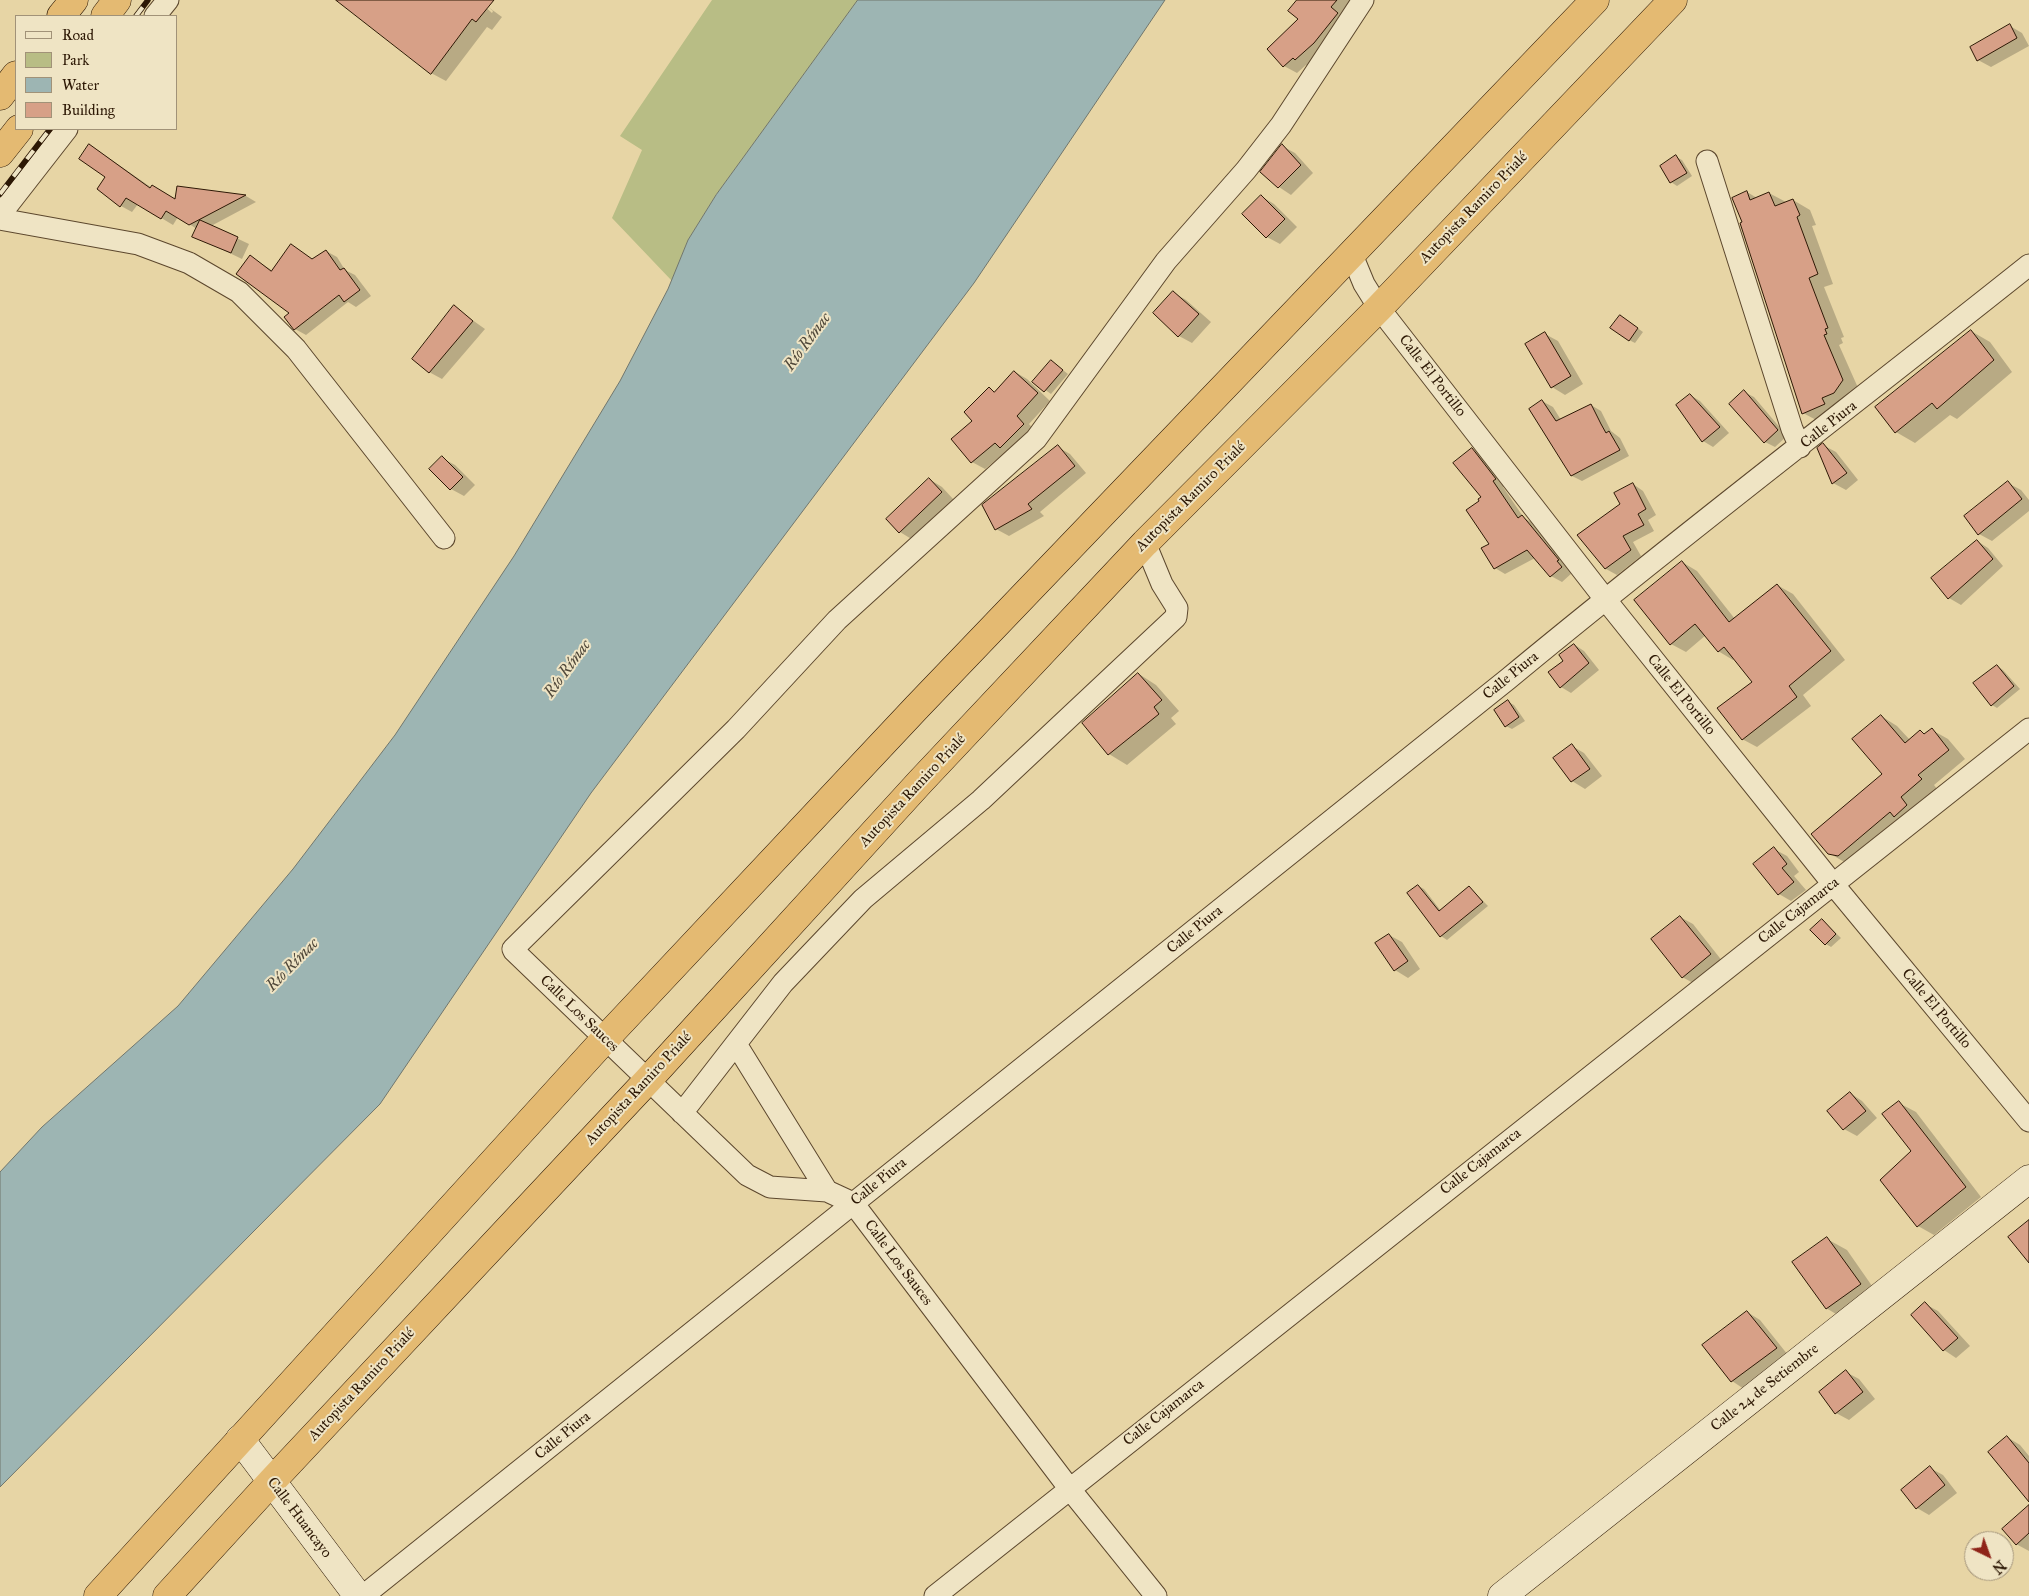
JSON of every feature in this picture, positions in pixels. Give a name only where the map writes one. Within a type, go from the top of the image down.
[{"type":"highway","points":[[63,15],[74,0]]},
{"type":"highway","points":[[106,15],[117,0]]},
{"type":"highway","points":[[98,1596],[605,1039],[917,707],[1595,0]]},
{"type":"highway","name":"Autopista Ramiro Prialé","points":[[167,1596],[272,1481],[648,1080],[920,782],[1145,543],[1379,308],[1673,0]]},
{"type":"highway","points":[[0,96],[15,76]]},
{"type":"highway","points":[[0,153],[18,130]]},
{"type":"street","points":[[156,15],[168,0]]},
{"type":"street","name":"Calle Los Sauces","points":[[1156,1596],[1069,1488],[853,1203],[827,1190],[770,1187],[747,1175],[514,952],[514,946],[736,729],[837,620],[1036,439],[1166,261],[1246,170],[1281,125],[1363,0]]},
{"type":"street","points":[[67,130],[0,217],[138,244],[188,263],[239,292],[296,349],[444,538]]},
{"type":"street","points":[[1707,161],[1792,429],[1800,447]]},
{"type":"street","name":"Calle El Portillo","points":[[1352,255],[1364,284],[1379,308],[1605,599],[1833,884],[2029,1121]]},
{"type":"street","name":"Calle Piura","points":[[362,1596],[1508,679],[1605,599],[1800,447],[2029,264]]},
{"type":"street","points":[[682,1113],[783,983],[863,899],[981,800],[1176,617],[1177,608],[1162,584],[1145,543]]},
{"type":"street","name":"Calle Cajamarca","points":[[935,1596],[1833,884],[2025,739]]},
{"type":"street","points":[[736,1044],[827,1190]]},
{"type":"street","name":"Calle 24 de Setiembre","points":[[1502,1596],[2029,1179]]},
{"type":"street","name":"Calle Huancayo","points":[[240,1439],[358,1596]]},
{"type":"green space","points":[[712,0],[858,0],[716,195],[688,240],[672,281],[612,218],[642,150],[620,136]]},
{"type":"water","name":"Río Rímac","points":[[858,0],[1165,0],[974,283],[591,793],[380,1104],[0,1487],[0,1172],[42,1127],[178,1006],[293,869],[395,735],[514,556],[620,381],[668,289],[688,240],[716,195]]},
{"type":"building","points":[[336,0],[494,0],[476,22],[472,19],[431,74]]},
{"type":"building","points":[[1297,0],[1337,0],[1331,7],[1338,13],[1314,43],[1295,60],[1293,58],[1283,67],[1267,49],[1298,19],[1288,11]]},
{"type":"building","points":[[2010,24],[2017,38],[1977,61],[1970,47]]},
{"type":"building","points":[[89,144],[150,188],[152,185],[175,199],[177,186],[246,195],[189,225],[166,211],[161,219],[126,198],[120,207],[97,189],[105,177],[79,159]]},
{"type":"building","points":[[1282,144],[1301,165],[1278,188],[1260,172]]},
{"type":"building","points":[[1676,155],[1687,173],[1670,183],[1660,166]]},
{"type":"building","points":[[1747,191],[1750,200],[1769,192],[1775,206],[1793,199],[1800,215],[1797,217],[1818,274],[1809,278],[1828,328],[1825,329],[1827,334],[1824,335],[1843,380],[1834,393],[1822,398],[1825,404],[1802,414],[1740,223],[1742,222],[1732,198]]},
{"type":"building","points":[[1261,195],[1285,219],[1266,238],[1242,214]]},
{"type":"building","points":[[200,220],[238,237],[231,253],[192,237]]},
{"type":"building","points":[[291,244],[312,259],[326,250],[340,270],[344,268],[360,290],[344,302],[339,295],[294,330],[284,317],[289,313],[236,274],[250,255],[271,271]]},
{"type":"building","points":[[1173,291],[1199,314],[1178,337],[1153,313]]},
{"type":"building","points":[[454,305],[473,321],[429,373],[412,359]]},
{"type":"building","points":[[1620,315],[1638,328],[1629,341],[1610,328]]},
{"type":"building","points":[[1971,330],[1994,360],[1937,409],[1932,403],[1895,433],[1875,407]]},
{"type":"building","points":[[1545,332],[1571,376],[1551,388],[1525,344]]},
{"type":"building","points":[[1051,360],[1063,370],[1044,392],[1032,382]]},
{"type":"building","points":[[1014,371],[1038,393],[1017,416],[1024,424],[1000,448],[995,443],[971,463],[951,439],[972,421],[964,412],[989,387],[994,392]]},
{"type":"building","points":[[1744,390],[1778,430],[1764,443],[1729,404]]},
{"type":"building","points":[[1690,394],[1720,427],[1702,442],[1676,405]]},
{"type":"building","points":[[1542,400],[1556,421],[1591,404],[1606,433],[1609,431],[1620,450],[1571,476],[1529,409]]},
{"type":"building","points":[[1823,443],[1847,473],[1832,484],[1817,448]]},
{"type":"building","points":[[1058,445],[1075,466],[1028,504],[1032,509],[995,530],[982,505]]},
{"type":"building","points":[[1472,448],[1496,479],[1493,481],[1518,518],[1522,515],[1559,560],[1557,561],[1562,567],[1550,577],[1527,550],[1494,569],[1481,548],[1489,544],[1466,510],[1479,501],[1478,499],[1481,497],[1453,463]]},
{"type":"building","points":[[442,456],[463,477],[450,490],[429,469]]},
{"type":"building","points":[[929,478],[942,492],[899,533],[886,519]]},
{"type":"building","points":[[2008,481],[2022,499],[1978,535],[1964,516]]},
{"type":"building","points":[[1633,483],[1646,509],[1638,514],[1644,525],[1623,536],[1631,550],[1605,569],[1577,535],[1620,504],[1614,493]]},
{"type":"building","points":[[1977,540],[1993,559],[1948,599],[1931,578]]},
{"type":"building","points":[[1682,561],[1729,622],[1777,584],[1831,651],[1789,686],[1797,697],[1742,740],[1717,708],[1752,682],[1724,647],[1718,652],[1695,624],[1670,645],[1634,600]]},
{"type":"building","points":[[1574,644],[1589,663],[1560,688],[1548,672],[1563,661],[1559,655]]},
{"type":"building","points":[[1997,665],[2014,686],[1991,706],[1973,683]]},
{"type":"building","points":[[1138,673],[1162,700],[1154,707],[1159,714],[1108,755],[1082,723]]},
{"type":"building","points":[[1508,700],[1519,717],[1505,727],[1494,710]]},
{"type":"building","points":[[1881,715],[1905,743],[1920,730],[1924,734],[1932,728],[1949,750],[1918,775],[1922,779],[1901,797],[1907,805],[1894,817],[1890,812],[1838,856],[1828,854],[1811,834],[1882,774],[1852,739]]},
{"type":"building","points":[[1572,744],[1590,769],[1571,782],[1553,758]]},
{"type":"building","points":[[1774,847],[1787,864],[1782,868],[1794,882],[1778,895],[1753,864]]},
{"type":"building","points":[[1418,885],[1439,911],[1469,886],[1483,902],[1440,937],[1407,893]]},
{"type":"building","points":[[1680,916],[1711,954],[1682,978],[1651,939]]},
{"type":"building","points":[[1822,919],[1836,934],[1825,945],[1810,930]]},
{"type":"building","points":[[1389,934],[1408,961],[1394,971],[1375,943]]},
{"type":"building","points":[[1850,1092],[1866,1111],[1843,1130],[1827,1111]]},
{"type":"building","points":[[1899,1101],[1966,1187],[1917,1227],[1880,1180],[1911,1151],[1882,1114]]},
{"type":"building","points":[[2029,1220],[2029,1263],[2008,1237]]},
{"type":"building","points":[[1827,1237],[1861,1284],[1826,1309],[1792,1262]]},
{"type":"building","points":[[1925,1302],[1958,1338],[1943,1351],[1911,1315]]},
{"type":"building","points":[[1747,1311],[1777,1348],[1731,1382],[1702,1345]]},
{"type":"building","points":[[1846,1370],[1863,1392],[1835,1414],[1819,1392]]},
{"type":"building","points":[[2007,1436],[2029,1463],[2029,1502],[1988,1452]]},
{"type":"building","points":[[1930,1466],[1945,1485],[1916,1509],[1901,1490]]},
{"type":"building","points":[[2029,1505],[2029,1533],[2016,1545],[2014,1543],[2014,1531],[2004,1531],[2002,1529]]},
{"type":"railway","points":[[137,15],[148,0]]},
{"type":"railway","points":[[0,194],[49,130]]}]
